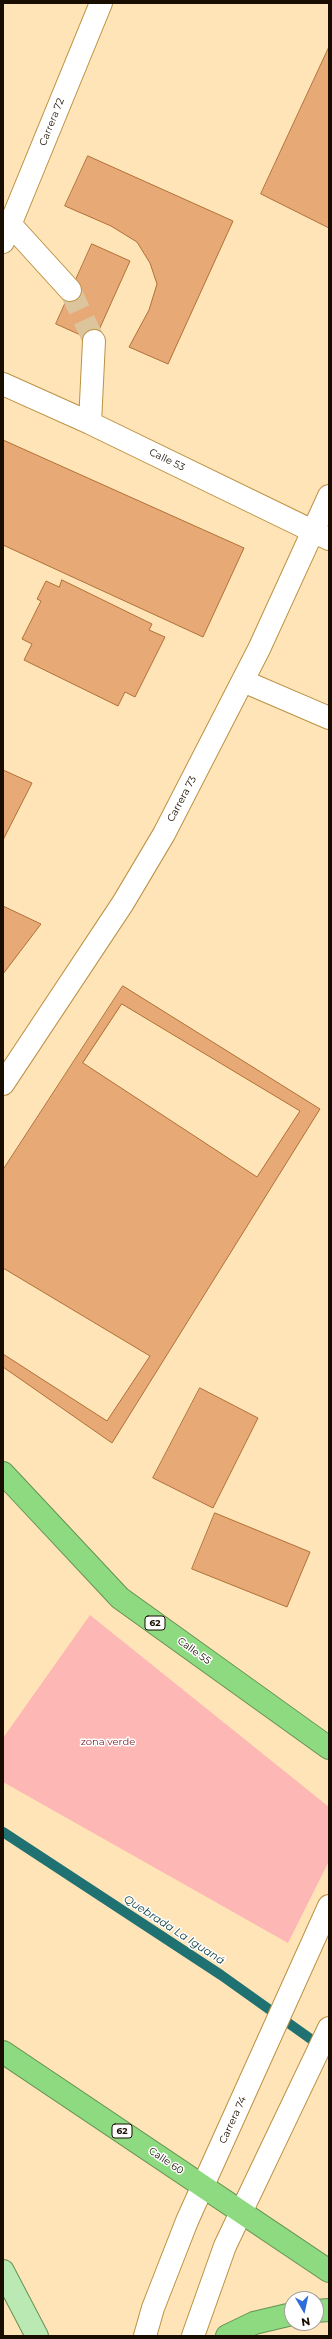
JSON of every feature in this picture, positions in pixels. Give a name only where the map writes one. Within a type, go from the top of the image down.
[{"type":"highway","name":"Calle 55","points":[[3,1472],[120,1598],[329,1748]]},
{"type":"highway","name":"Calle 60","points":[[3,2052],[329,2271]]},
{"type":"highway","points":[[227,2336],[254,2323],[284,2316]]},
{"type":"main road","points":[[3,2271],[37,2336]]},
{"type":"street","name":"Carrera 72","points":[[7,233],[101,3]]},
{"type":"street","points":[[7,233],[70,290]]},
{"type":"street","points":[[90,423],[94,341]]},
{"type":"street","name":"Calle 53","points":[[3,384],[90,423],[321,535]]},
{"type":"street","name":"Carrera 73","points":[[3,1084],[123,903],[164,834],[321,535],[329,496]]},
{"type":"street","points":[[243,681],[329,718]]},
{"type":"street","name":"Carrera 74","points":[[145,2336],[153,2308],[187,2221],[329,1906]]},
{"type":"street","points":[[193,2336],[225,2246],[329,2028]]},
{"type":"green space","name":"zona verde","points":[[90,1615],[329,1807],[329,1861],[288,1943],[3,1782],[3,1738]]},
{"type":"building","points":[[329,47],[329,228],[261,194]]},
{"type":"building","points":[[88,156],[233,221],[168,364],[129,347],[149,310],[157,284],[150,263],[137,242],[111,226],[65,206]]},
{"type":"building","points":[[92,244],[130,261],[94,341],[56,324]]},
{"type":"building","points":[[3,440],[244,548],[203,637],[3,545]]},
{"type":"building","points":[[62,580],[152,624],[149,630],[165,637],[135,697],[125,692],[118,706],[24,660],[32,644],[22,639],[41,601],[37,599],[46,581],[59,587]]},
{"type":"building","points":[[3,770],[32,783],[3,840]]},
{"type":"building","points":[[3,906],[41,924],[3,974]]},
{"type":"building","points":[[123,986],[320,1109],[112,1443],[3,1367],[3,1170]]},
{"type":"building","points":[[122,1004],[300,1111],[257,1177],[83,1063]]},
{"type":"building","points":[[3,1268],[150,1356],[107,1421],[3,1354]]},
{"type":"building","points":[[200,1388],[258,1418],[213,1508],[153,1478]]},
{"type":"building","points":[[215,1513],[310,1552],[287,1607],[192,1569]]},
{"type":"waterway","name":"Quebrada La Iguaná","points":[[3,1832],[221,1975],[322,2047]]},
{"type":"tunnel","points":[[70,290],[94,341]]}]
